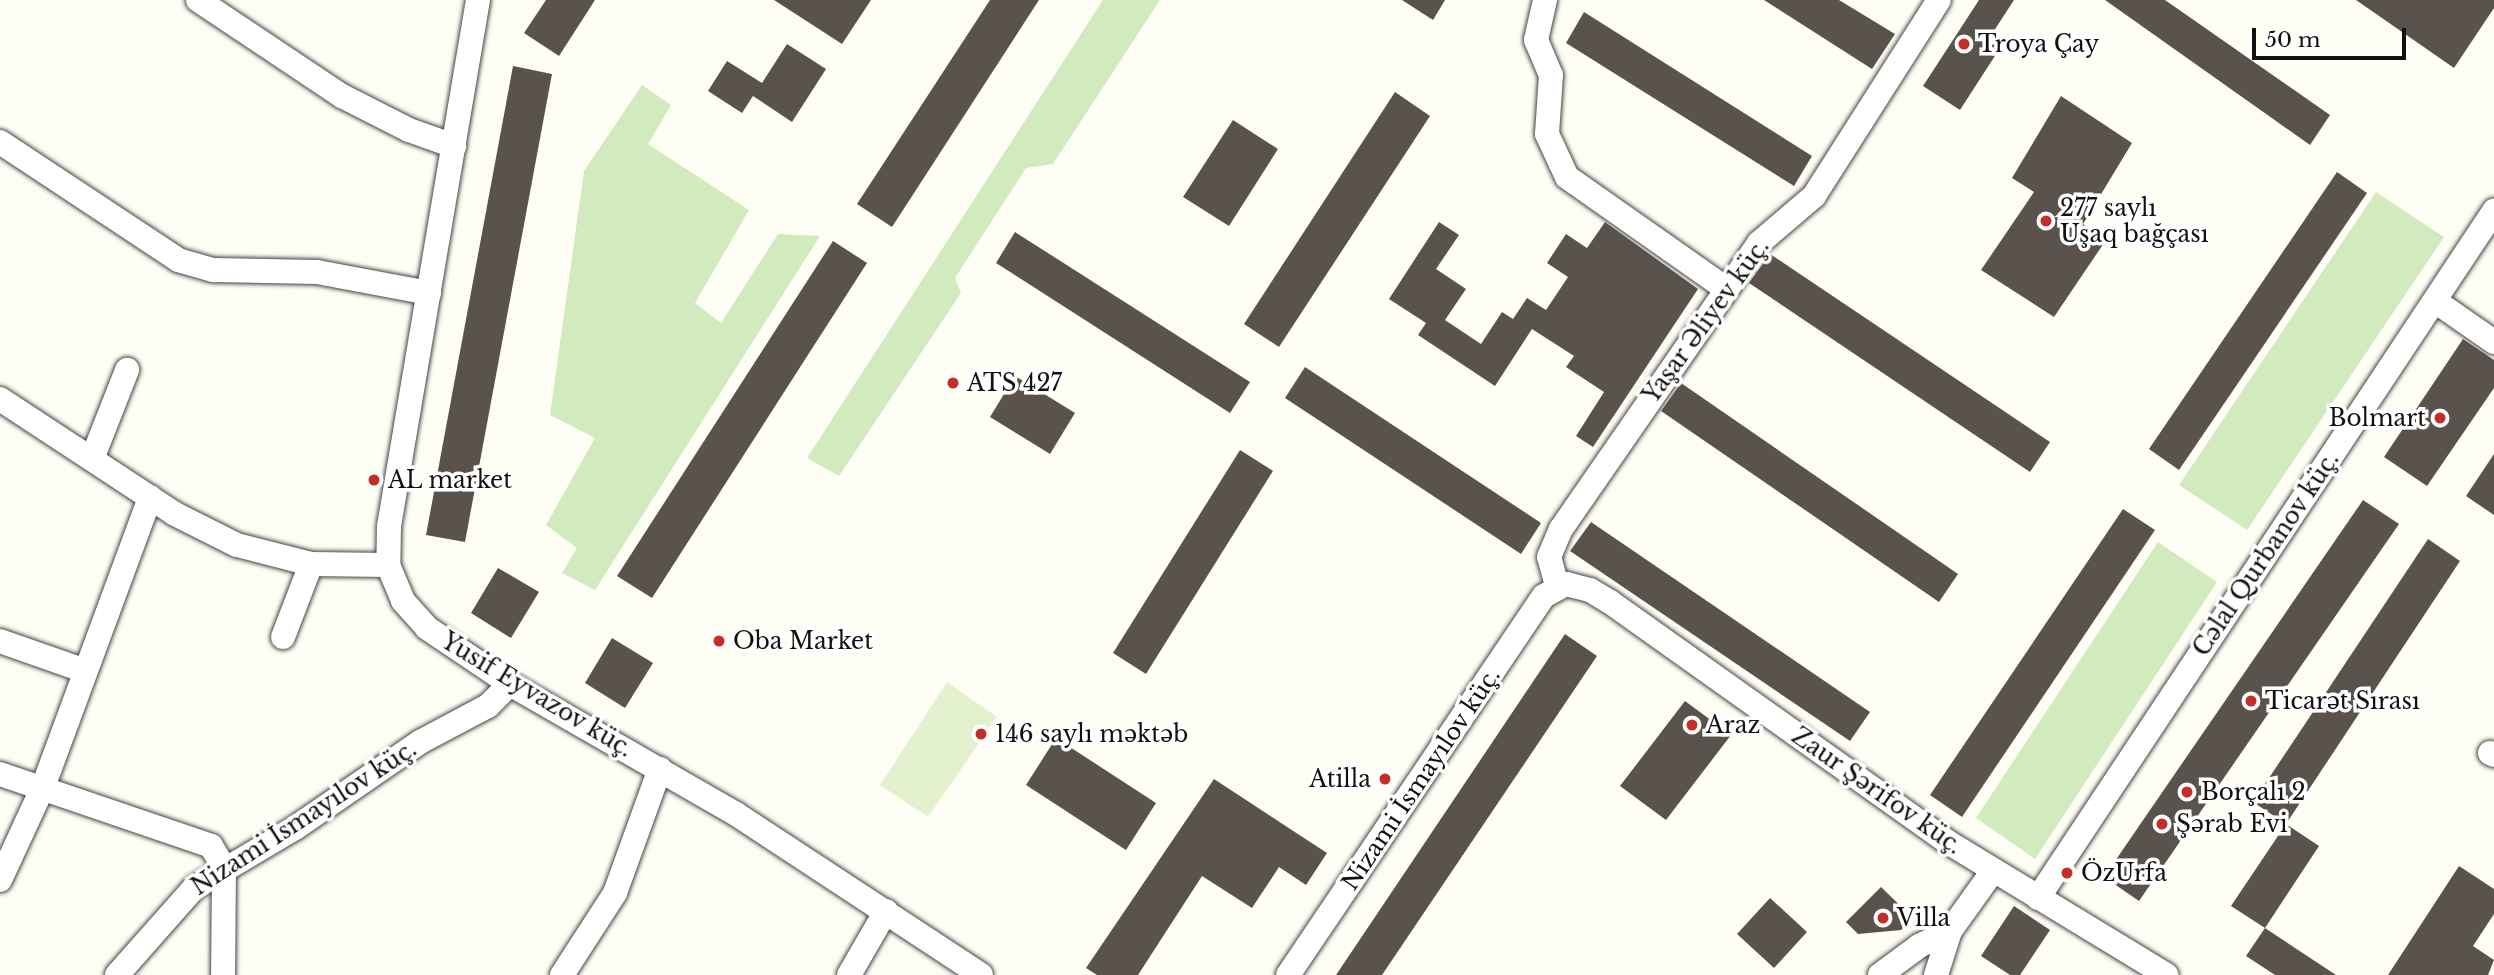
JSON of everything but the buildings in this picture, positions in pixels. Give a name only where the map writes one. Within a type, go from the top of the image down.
[{"type":"street","points":[[198,0],[221,7],[342,96],[409,131],[454,146]]},
{"type":"street","name":"Yusif Eyvazov küç.","points":[[478,0],[389,526],[388,565],[403,601],[415,616],[510,684],[660,769],[886,911],[981,975]]},
{"type":"street","points":[[1545,0],[1536,40],[1551,75],[1547,134],[1567,177],[1726,288]]},
{"type":"street","name":"Yaşar Əliyev küç.","points":[[1557,586],[1549,557],[1560,529],[1759,243],[1814,196],[1939,0]]},
{"type":"street","points":[[0,142],[178,260],[214,270],[329,274],[429,293]]},
{"type":"street","name":"Cəlal Qurbanov küç.","points":[[2038,898],[2494,211]]},
{"type":"street","points":[[2435,301],[2494,342]]},
{"type":"street","points":[[92,458],[127,370]]},
{"type":"street","points":[[0,399],[150,497],[237,545],[311,564],[388,565]]},
{"type":"street","points":[[0,880],[43,788],[83,670],[150,497]]},
{"type":"street","points":[[284,637],[311,564]]},
{"type":"street","name":"Zaur Şərifov küç.","points":[[1557,586],[1574,585],[1610,602],[1993,871],[2166,975]]},
{"type":"street","name":"Nizami İsmayılov küç.","points":[[1288,975],[1544,596],[1557,586]]},
{"type":"street","points":[[0,641],[83,670]]},
{"type":"street","name":"Nizami İsmayılov küç.","points":[[117,975],[179,902],[224,868],[295,828],[420,742],[488,706],[510,684]]},
{"type":"street","points":[[562,975],[615,894],[660,769]]},
{"type":"street","points":[[0,774],[197,838],[211,846],[224,868],[223,975]]},
{"type":"street","points":[[1936,975],[1950,931],[1993,871]]},
{"type":"street","points":[[849,975],[886,911]]},
{"type":"street","points":[[1880,975],[1919,946],[1950,931]]},
{"type":"green space","points":[[1103,0],[1160,0],[1053,164],[1026,168],[955,278],[961,293],[839,476],[807,458]]},
{"type":"green space","points":[[642,85],[671,105],[648,144],[749,210],[695,303],[721,323],[778,234],[820,236],[595,590],[562,573],[577,548],[546,525],[595,438],[550,415],[584,171]]},
{"type":"green space","points":[[2376,192],[2444,237],[2247,530],[2179,485]]},
{"type":"green space","points":[[2158,542],[2217,582],[2035,859],[1976,818]]},
{"type":"green space","points":[[947,682],[997,717],[928,817],[880,785]]},
{"type":"place","name":"Troya Çay","points":[[1964,44]]},
{"type":"place","name":"277 saylı Uşaq bağçası","points":[[2046,221]]},
{"type":"place","name":"ATS 427","points":[[953,383]]},
{"type":"place","name":"Bolmart","points":[[2440,418]]},
{"type":"place","name":"AL market","points":[[374,480]]},
{"type":"place","name":"Oba Market","points":[[719,641]]},
{"type":"place","name":"Ticarət Sırası","points":[[2251,701]]},
{"type":"place","name":"Araz","points":[[1692,725]]},
{"type":"place","name":"146 saylı məktəb","points":[[981,734]]},
{"type":"place","name":"Atilla","points":[[1385,779]]},
{"type":"place","name":"Borçalı 2","points":[[2187,792]]},
{"type":"place","name":"Şərab Evi","points":[[2162,824]]},
{"type":"place","name":"ÖzUrfa","points":[[2067,873]]},
{"type":"place","name":"Villa","points":[[1883,918]]}]
